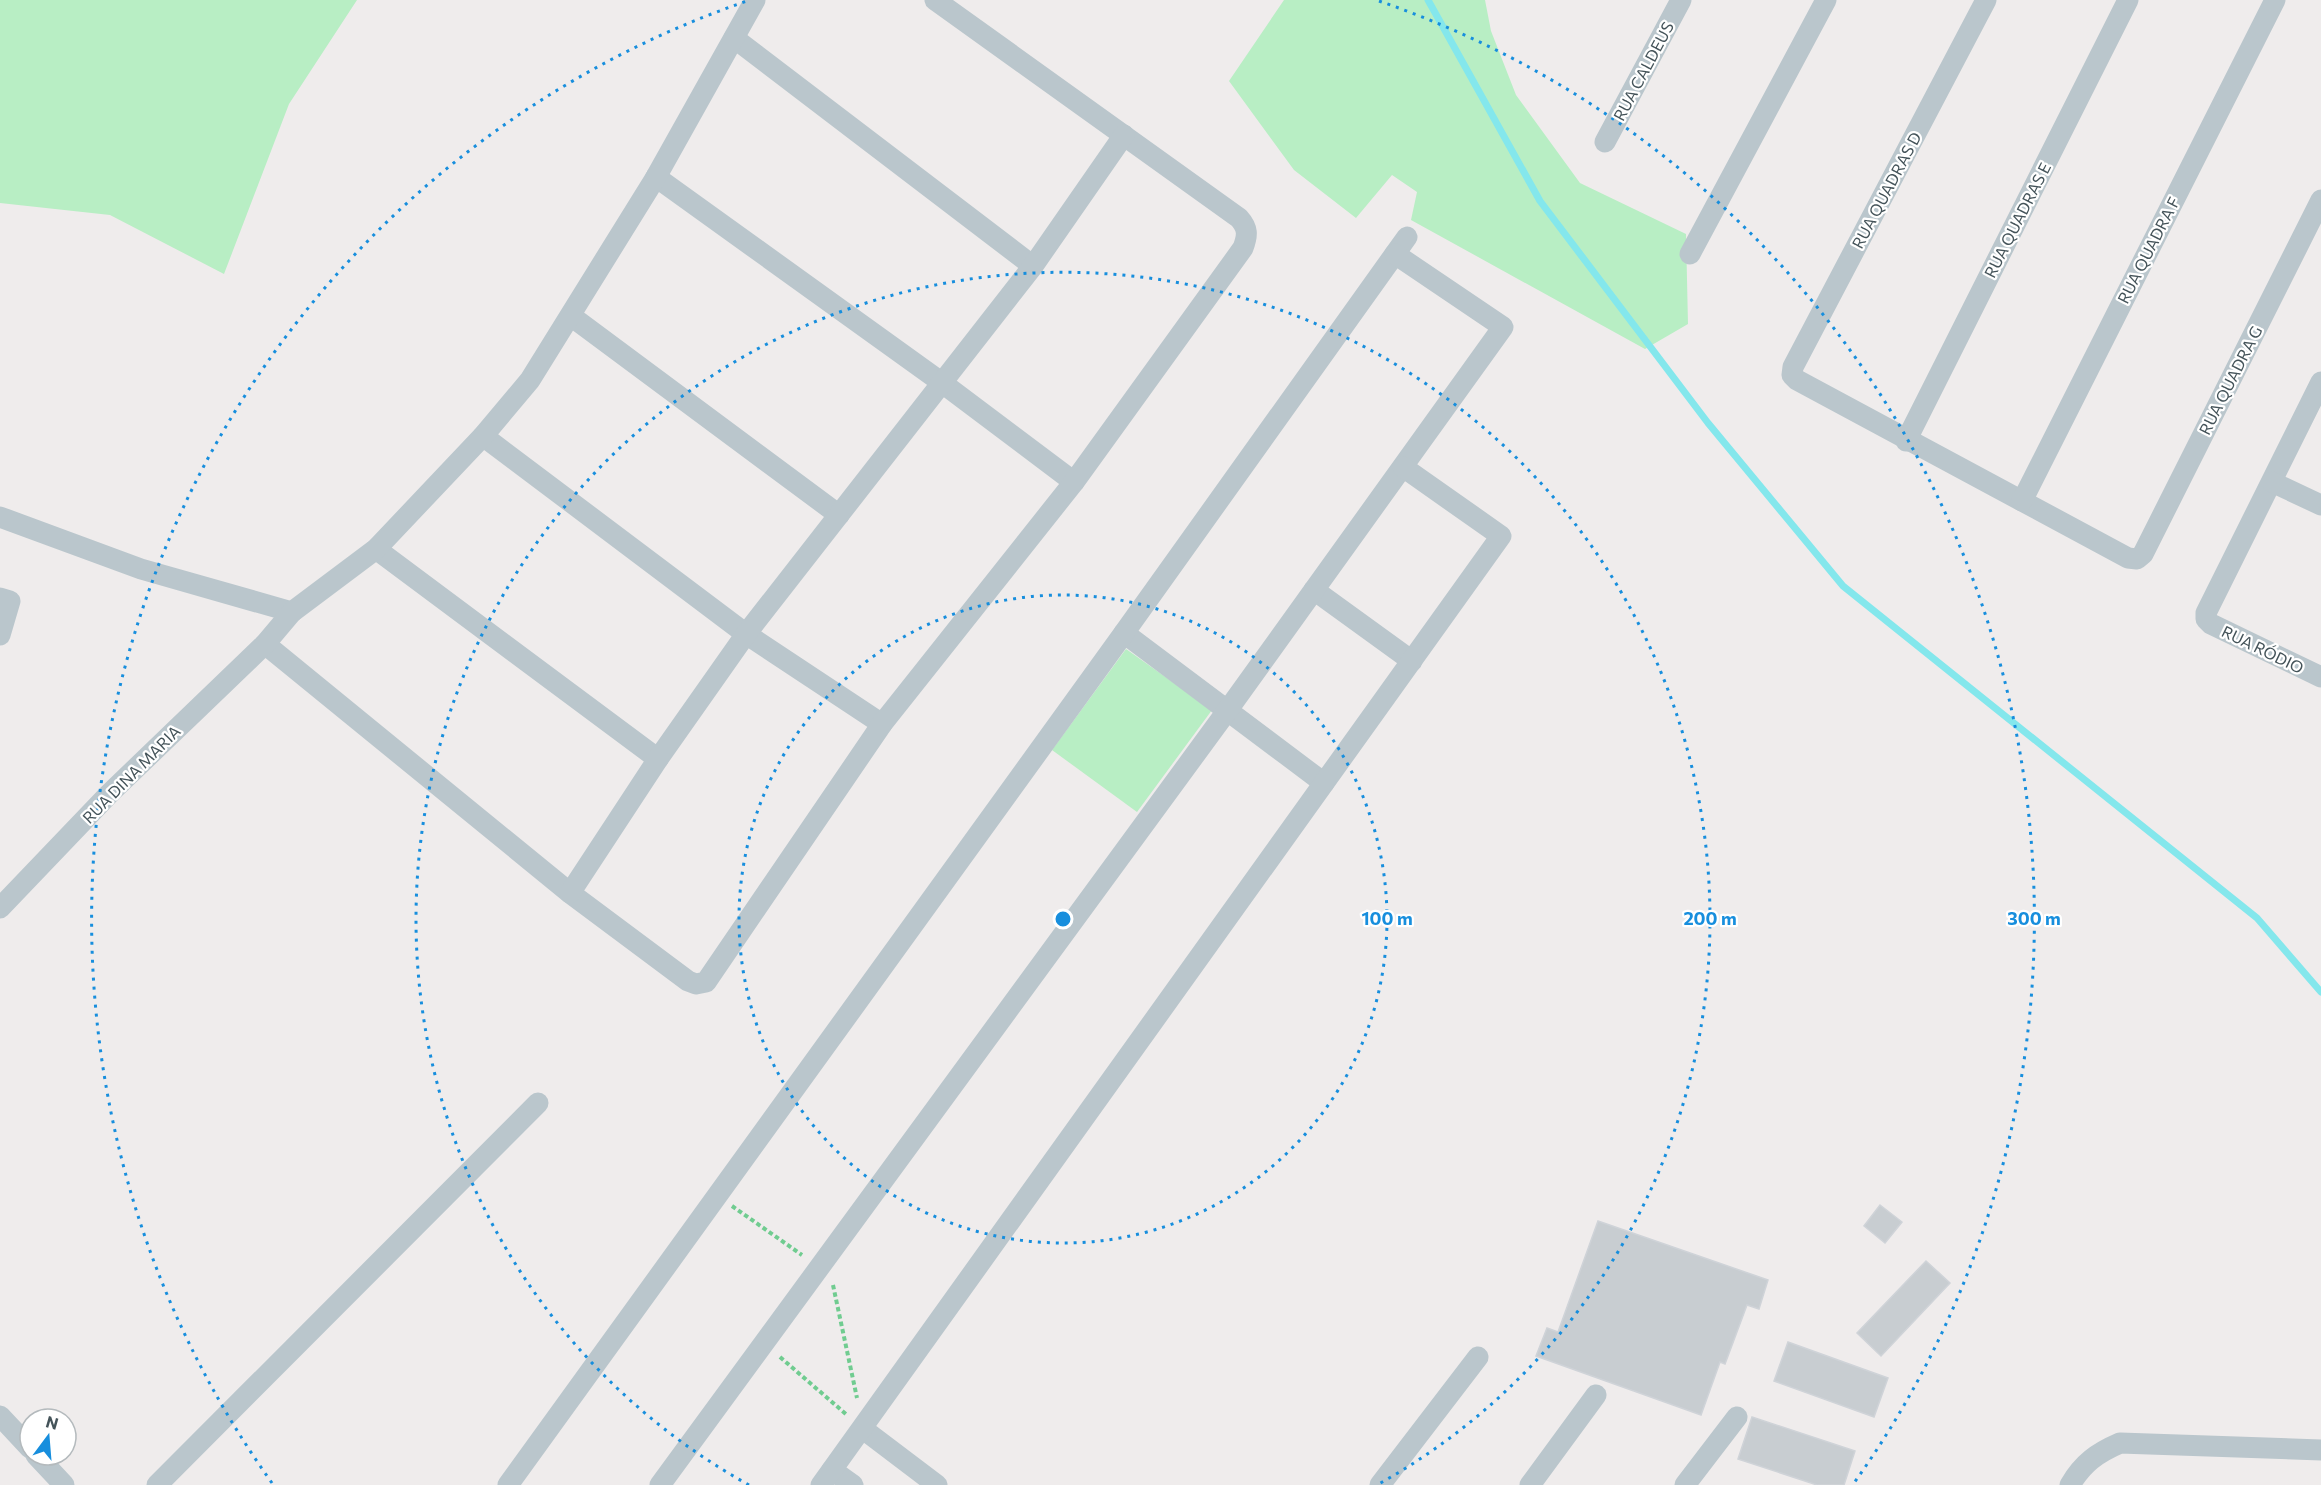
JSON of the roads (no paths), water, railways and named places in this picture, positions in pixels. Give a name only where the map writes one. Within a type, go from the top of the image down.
[{"type":"street","name":"RUA DINA MARIA","points":[[0,908],[109,794],[266,644],[292,612],[376,549],[483,436],[530,380],[572,316],[656,177],[755,0]]},
{"type":"street","name":"RUA CALDEUS","points":[[1605,142],[1681,0]]},
{"type":"street","points":[[1690,254],[1826,0]]},
{"type":"street","name":"RUA QUADRAS D","points":[[1906,441],[1797,380],[1792,375],[1792,367],[1986,0]]},
{"type":"street","name":"RUA QUADRAS E","points":[[1906,441],[2128,0]]},
{"type":"street","name":"RUA QUADRA F","points":[[2022,501],[2275,0]]},
{"type":"street","points":[[266,644],[570,892],[688,981],[696,984],[706,982],[882,724],[1074,482],[1243,248],[1247,238],[1246,226],[1239,218],[937,1]]},
{"type":"street","points":[[735,38],[1033,266]]},
{"type":"street","points":[[570,892],[658,759],[747,634],[1033,266],[1124,135]]},
{"type":"street","points":[[656,177],[941,382],[1074,482]]},
{"type":"street","name":"RUA QUADRA G","points":[[2022,501],[2128,558],[2137,559],[2143,554],[2321,200]]},
{"type":"street","points":[[508,1485],[1124,633],[1401,245],[1503,327],[1227,711],[660,1485]]},
{"type":"street","points":[[572,316],[839,515]]},
{"type":"street","points":[[2321,382],[2272,482],[2321,505]]},
{"type":"street","points":[[483,436],[747,634],[882,724]]},
{"type":"street","points":[[1906,441],[2022,501]]},
{"type":"street","points":[[853,1485],[826,1477],[863,1429],[1501,536],[1403,467]]},
{"type":"street","name":"RUA RÓDIO","points":[[2272,482],[2206,613],[2206,620],[2321,677]]},
{"type":"street","points":[[0,517],[141,569],[292,612]]},
{"type":"street","points":[[376,549],[658,759]]},
{"type":"street","points":[[1314,590],[1412,661]]},
{"type":"street","points":[[0,598],[10,601],[0,635]]},
{"type":"street","points":[[1124,633],[1324,783]]},
{"type":"street","points":[[157,1485],[538,1103]]},
{"type":"street","points":[[1380,1485],[1478,1357]]},
{"type":"street","points":[[1530,1485],[1596,1395]]},
{"type":"street","points":[[0,1416],[18,1435]]},
{"type":"street","points":[[1685,1485],[1737,1417]]},
{"type":"street","points":[[863,1429],[937,1485]]},
{"type":"street","points":[[2070,1485],[2080,1468],[2098,1452],[2120,1443],[2321,1450]]},
{"type":"street","points":[[47,1467],[64,1485]]},
{"type":"waterway","points":[[1428,0],[1540,201],[1708,423],[1843,586],[2257,918],[2321,992]]}]
